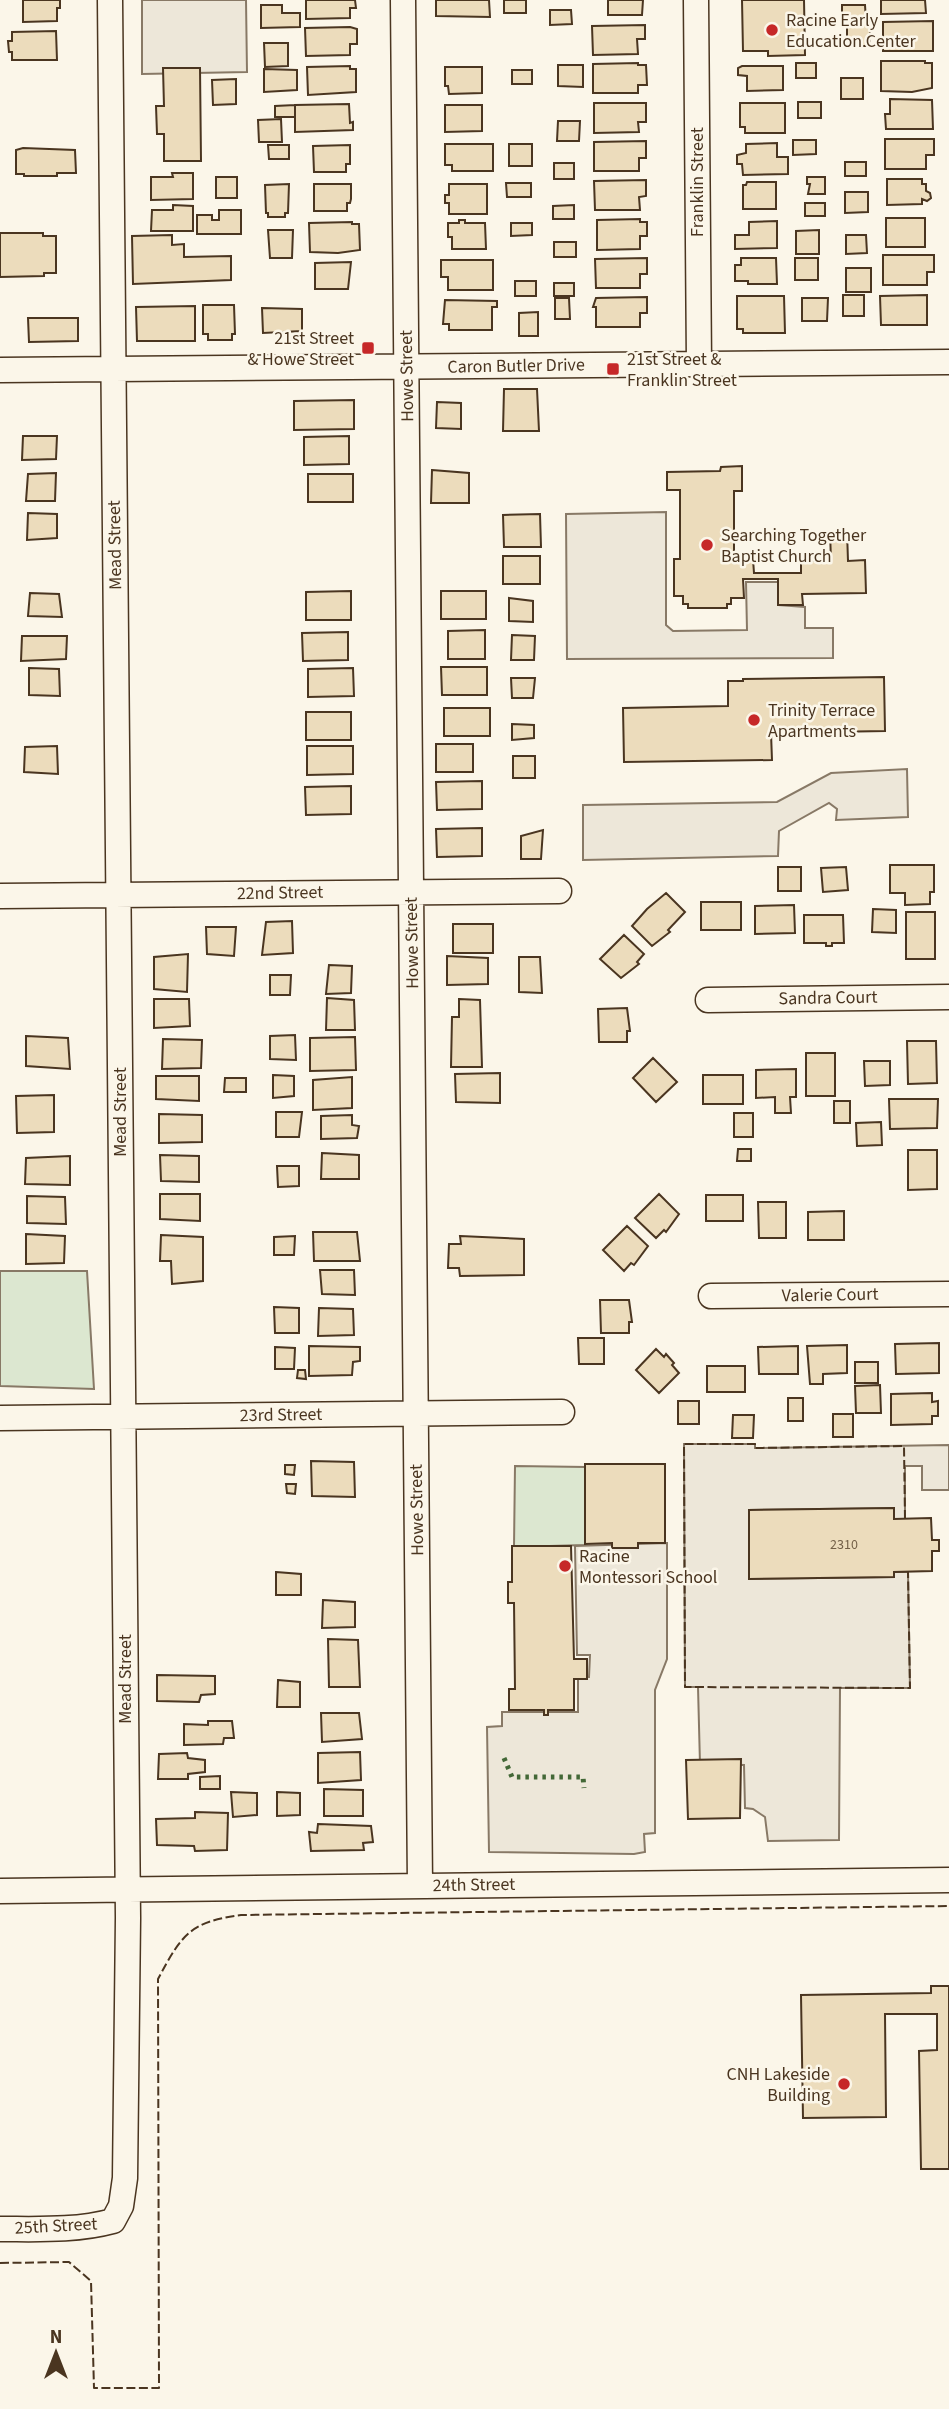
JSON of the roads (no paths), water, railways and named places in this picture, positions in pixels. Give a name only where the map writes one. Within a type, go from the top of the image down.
[{"type":"street","name":"Mead Street","points":[[110,0],[127,1889],[125,2178],[121,2206],[113,2221]]},
{"type":"street","name":"Howe Street","points":[[403,0],[420,1886]]},
{"type":"street","name":"Franklin Street","points":[[696,0],[699,364]]},
{"type":"street","name":"Caron Butler Drive","points":[[0,370],[949,362]]},
{"type":"street","name":"22nd Street","points":[[0,896],[559,891]]},
{"type":"street","name":"Sandra Court","points":[[708,1000],[949,997]]},
{"type":"street","name":"Valerie Court","points":[[711,1296],[949,1294]]},
{"type":"street","name":"23rd Street","points":[[0,1418],[562,1412]]},
{"type":"street","name":"24th Street","points":[[0,1891],[949,1880]]},
{"type":"street","name":"25th Street","points":[[0,2229],[94,2226],[113,2221]]},
{"type":"place","name":"Racine Early Education Center","points":[[772,30]]},
{"type":"place","name":"21st Street & Howe Street","points":[[368,348]]},
{"type":"place","name":"21st Street & Franklin Street","points":[[613,369]]},
{"type":"place","name":"Searching Together Baptist Church","points":[[707,545]]},
{"type":"place","name":"Trinity Terrace Apartments","points":[[754,720]]},
{"type":"place","name":"Racine Montessori School","points":[[565,1566]]},
{"type":"place","name":"CNH Lakeside Building","points":[[844,2084]]}]
